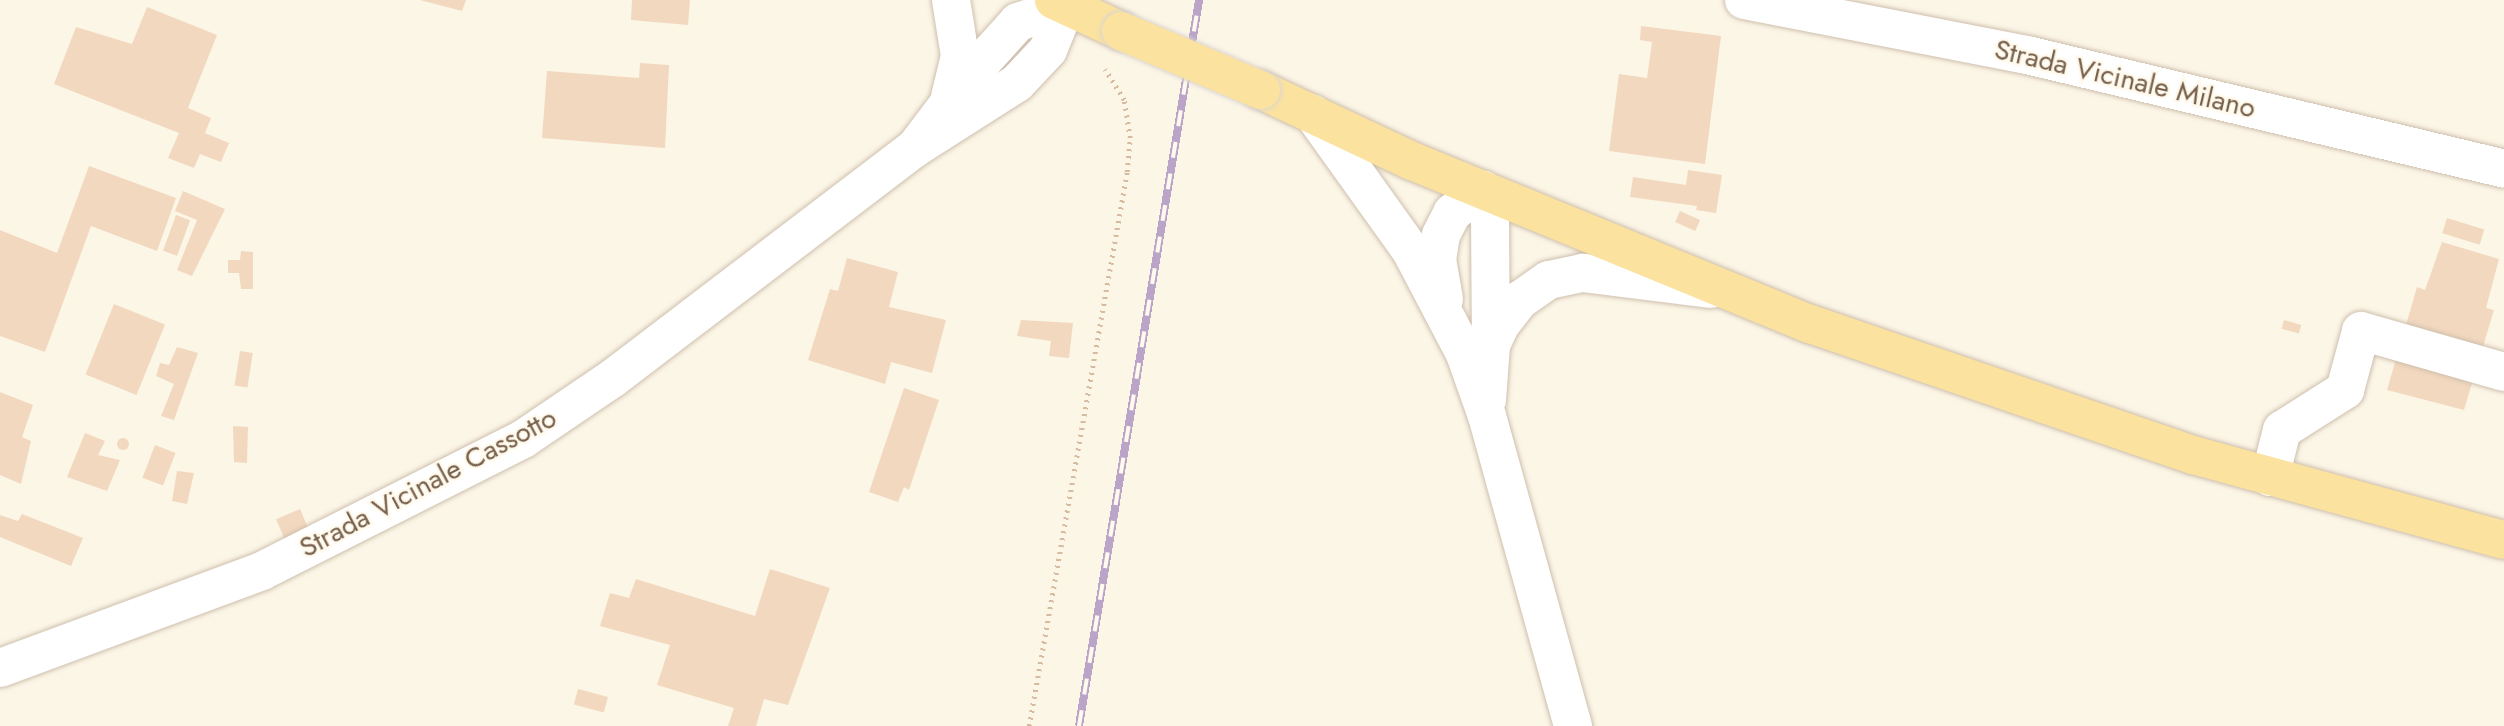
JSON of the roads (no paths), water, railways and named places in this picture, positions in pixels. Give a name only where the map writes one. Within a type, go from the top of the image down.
[{"type":"main road","points":[[1060,3],[1110,44],[1261,90],[1483,190],[1726,291],[2002,392],[2270,477],[2504,540]]},
{"type":"street","points":[[945,110],[960,56],[951,0]]},
{"type":"street","name":"Strada Vicinale Milano","points":[[1744,0],[2027,55],[2504,169]]},
{"type":"street","points":[[1060,3],[1058,33],[1033,69],[958,124],[915,148],[1017,22],[1060,3]]},
{"type":"street","points":[[1313,114],[1411,251],[1449,319],[1487,416],[1573,726]]},
{"type":"street","name":"Strada Vicinale Cassotto","points":[[0,668],[262,570],[523,439],[614,379],[915,148]]},
{"type":"street","points":[[1449,319],[1437,260],[1441,235],[1452,213],[1483,190],[1490,217],[1491,345],[1487,416]]},
{"type":"street","points":[[1491,345],[1520,300],[1549,280],[1583,273],[1726,291]]},
{"type":"street","points":[[2270,477],[2282,430],[2345,390],[2361,331],[2504,372]]},
{"type":"railway","points":[[1079,726],[1199,0]]}]
